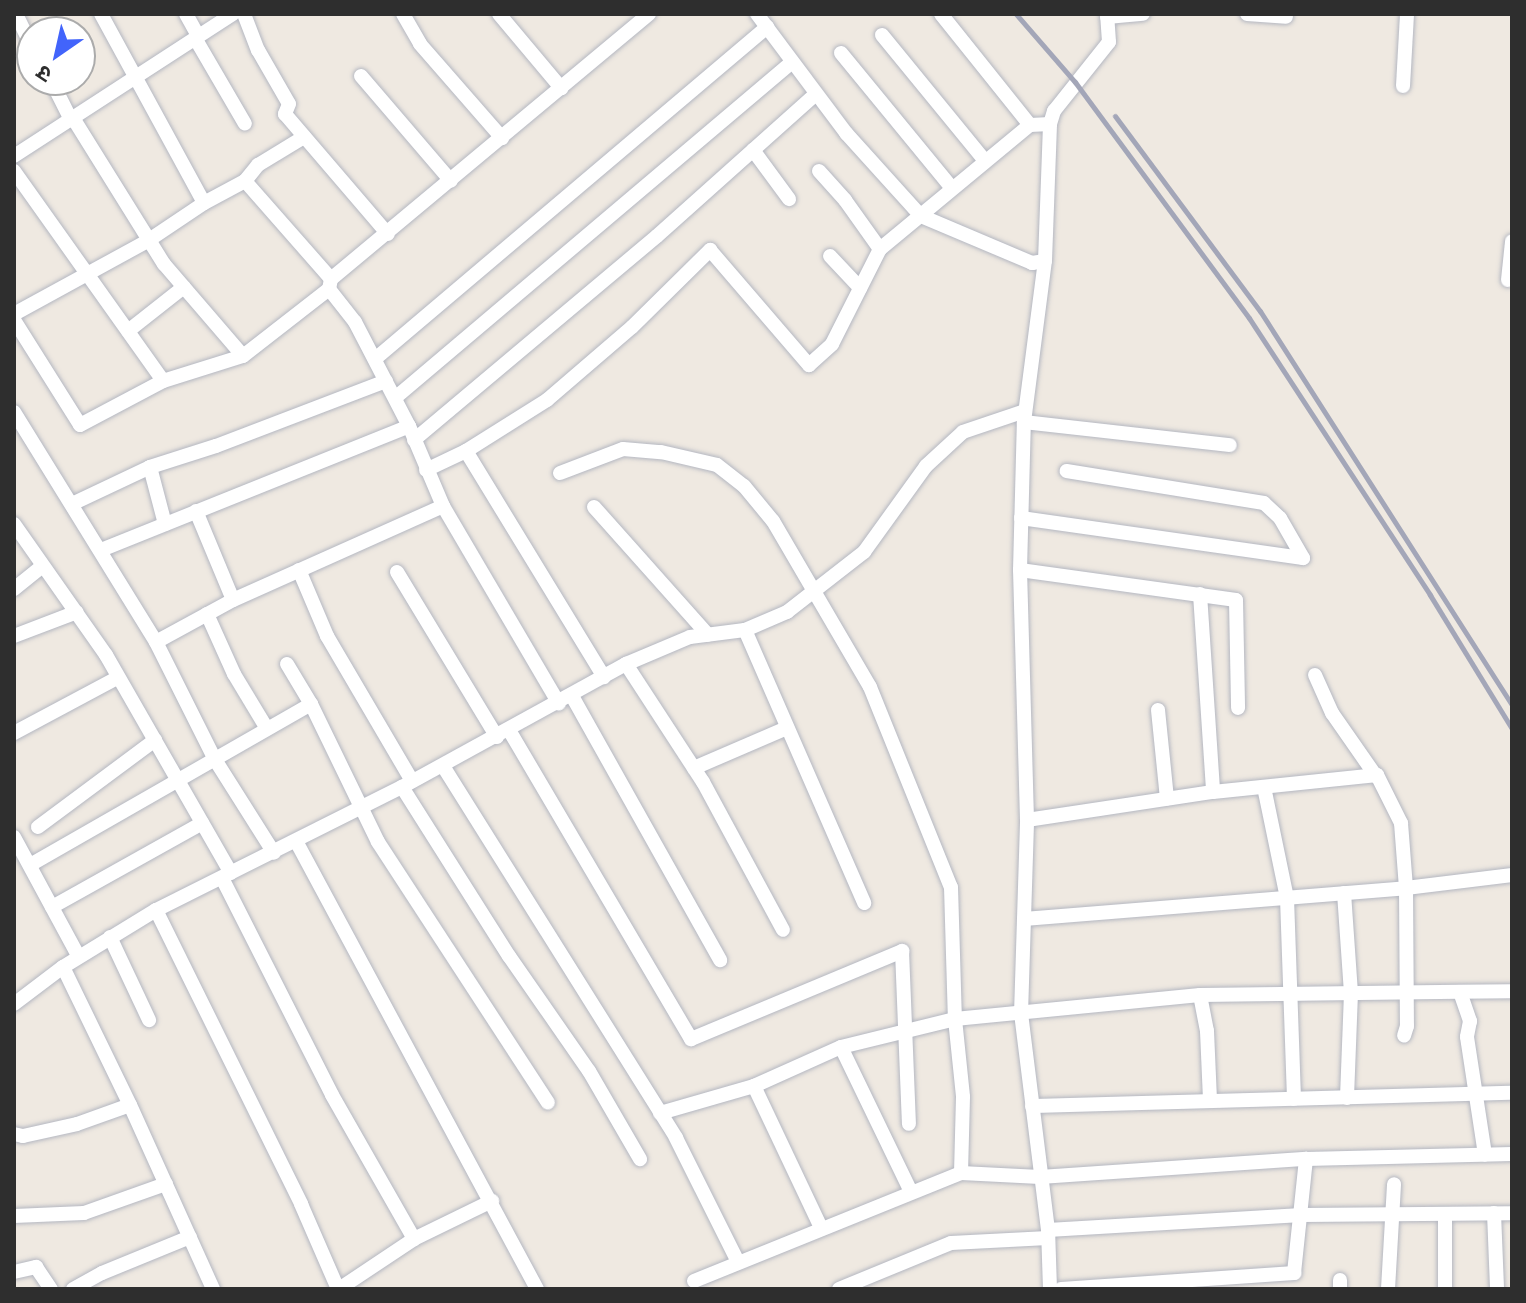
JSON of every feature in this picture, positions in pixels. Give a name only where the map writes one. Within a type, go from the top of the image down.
[{"type":"street","points":[[101,14],[204,203]]},
{"type":"street","points":[[186,14],[245,124]]},
{"type":"street","points":[[14,156],[233,14]]},
{"type":"street","points":[[244,14],[258,50],[289,104],[285,114],[388,234]]},
{"type":"street","points":[[403,14],[420,44],[502,138]]},
{"type":"street","points":[[499,14],[561,88]]},
{"type":"street","points":[[304,137],[258,165],[245,181],[14,317],[80,425],[163,381],[243,356],[649,14]]},
{"type":"street","points":[[757,14],[846,133],[921,216],[1032,263],[1045,261]]},
{"type":"street","points":[[941,14],[1030,125]]},
{"type":"street","points":[[1050,1289],[1048,1234],[1021,1014],[1027,820],[1020,570],[1025,416],[1045,261],[1050,124],[1054,111],[1109,42],[1107,15],[1143,14]]},
{"type":"street","points":[[1247,14],[1286,17]]},
{"type":"street","points":[[1403,86],[1407,14]]},
{"type":"street","points":[[375,359],[767,27]]},
{"type":"street","points":[[882,35],[985,161]]},
{"type":"street","points":[[841,53],[952,188]]},
{"type":"street","points":[[395,398],[792,62]]},
{"type":"street","points":[[361,76],[451,181]]},
{"type":"street","points":[[101,550],[196,511],[411,433],[753,150],[816,94]]},
{"type":"street","points":[[60,96],[149,240],[243,356]]},
{"type":"street","points":[[426,470],[466,451],[547,400],[632,327],[710,250],[809,365],[832,344],[880,249],[1030,125],[1050,124]]},
{"type":"street","points":[[753,150],[789,199]]},
{"type":"street","points":[[14,171],[163,381]]},
{"type":"street","points":[[819,171],[845,200],[866,234],[880,249]]},
{"type":"street","points":[[245,181],[330,284],[355,322],[395,398],[443,506],[566,700],[720,960]]},
{"type":"street","points":[[1508,280],[1512,241]]},
{"type":"street","points":[[830,256],[860,288]]},
{"type":"street","points":[[128,331],[184,287]]},
{"type":"street","points":[[74,503],[150,467],[216,446],[386,381]]},
{"type":"street","points":[[14,412],[74,503],[156,642],[214,758],[274,853]]},
{"type":"street","points":[[14,1004],[63,967],[156,910],[363,808],[566,700],[626,664],[690,637],[745,630],[787,612],[864,552],[926,466],[963,432],[1025,416],[1230,445]]},
{"type":"street","points":[[560,473],[623,449],[661,452],[717,465],[744,486],[773,521],[870,687],[951,887],[955,1019],[963,1097],[961,1173]]},
{"type":"street","points":[[466,451],[604,677]]},
{"type":"street","points":[[150,467],[165,524]]},
{"type":"street","points":[[1021,518],[1303,558],[1280,518],[1264,503],[1067,471]]},
{"type":"street","points":[[156,642],[233,600],[443,506]]},
{"type":"street","points":[[594,507],[708,635]]},
{"type":"street","points":[[196,511],[233,600]]},
{"type":"street","points":[[16,531],[77,612],[179,780],[332,1095],[414,1239]]},
{"type":"street","points":[[14,589],[41,567]]},
{"type":"street","points":[[299,570],[327,636],[407,784],[509,956],[589,1071],[640,1159]]},
{"type":"street","points":[[1020,570],[1236,600],[1238,708]]},
{"type":"street","points":[[397,572],[503,734],[691,1039],[902,951],[909,1124]]},
{"type":"street","points":[[1200,594],[1213,792]]},
{"type":"street","points":[[14,636],[77,612]]},
{"type":"street","points":[[207,614],[234,674],[266,727]]},
{"type":"street","points":[[745,630],[864,903]]},
{"type":"street","points":[[287,664],[311,704],[378,842],[548,1103]]},
{"type":"street","points":[[626,664],[694,768],[783,930]]},
{"type":"street","points":[[1315,675],[1332,713],[1376,776],[1401,823],[1406,888],[1404,1036]]},
{"type":"street","points":[[14,733],[117,678]]},
{"type":"street","points":[[30,865],[266,727],[311,704]]},
{"type":"street","points":[[1158,710],[1167,799]]},
{"type":"street","points":[[694,768],[787,728]]},
{"type":"street","points":[[38,827],[155,740]]},
{"type":"street","points":[[443,766],[660,1113],[738,1262]]},
{"type":"street","points":[[1027,820],[1213,792],[1376,776]]},
{"type":"street","points":[[1264,787],[1287,898],[1294,1099]]},
{"type":"street","points":[[52,907],[202,823]]},
{"type":"street","points":[[14,837],[79,957]]},
{"type":"street","points":[[296,841],[537,1289]]},
{"type":"street","points":[[1024,919],[1406,888],[1512,875]]},
{"type":"street","points":[[1344,893],[1351,993],[1347,1098]]},
{"type":"street","points":[[156,910],[301,1204],[339,1289],[414,1239],[492,1201]]},
{"type":"street","points":[[110,937],[149,1020]]},
{"type":"street","points":[[63,967],[130,1105],[213,1289]]},
{"type":"street","points":[[660,1113],[754,1086],[841,1047],[955,1019],[1200,995],[1512,991]]},
{"type":"street","points":[[1460,992],[1470,1021],[1467,1037],[1485,1155]]},
{"type":"street","points":[[1200,995],[1207,1031],[1210,1101]]},
{"type":"street","points":[[841,1047],[911,1192]]},
{"type":"street","points":[[754,1086],[821,1228]]},
{"type":"street","points":[[1032,1106],[1512,1093]]},
{"type":"street","points":[[14,1134],[23,1136],[77,1124],[130,1105]]},
{"type":"street","points":[[694,1281],[961,1173],[1040,1177],[1306,1159],[1512,1154]]},
{"type":"street","points":[[1294,1289],[1306,1159]]},
{"type":"street","points":[[14,1216],[84,1213],[166,1184]]},
{"type":"street","points":[[1388,1289],[1394,1184]]},
{"type":"street","points":[[1494,1213],[1497,1289]]},
{"type":"street","points":[[839,1289],[951,1243],[1302,1215],[1512,1213]]},
{"type":"street","points":[[1445,1215],[1445,1289]]},
{"type":"street","points":[[73,1289],[102,1273],[190,1237]]},
{"type":"street","points":[[14,1272],[36,1267],[51,1289]]},
{"type":"street","points":[[1061,1289],[1294,1273]]},
{"type":"railway","points":[[1016,14],[1075,82],[1249,318],[1430,595],[1512,729]]},
{"type":"railway","points":[[1115,116],[1260,311],[1512,705]]}]
